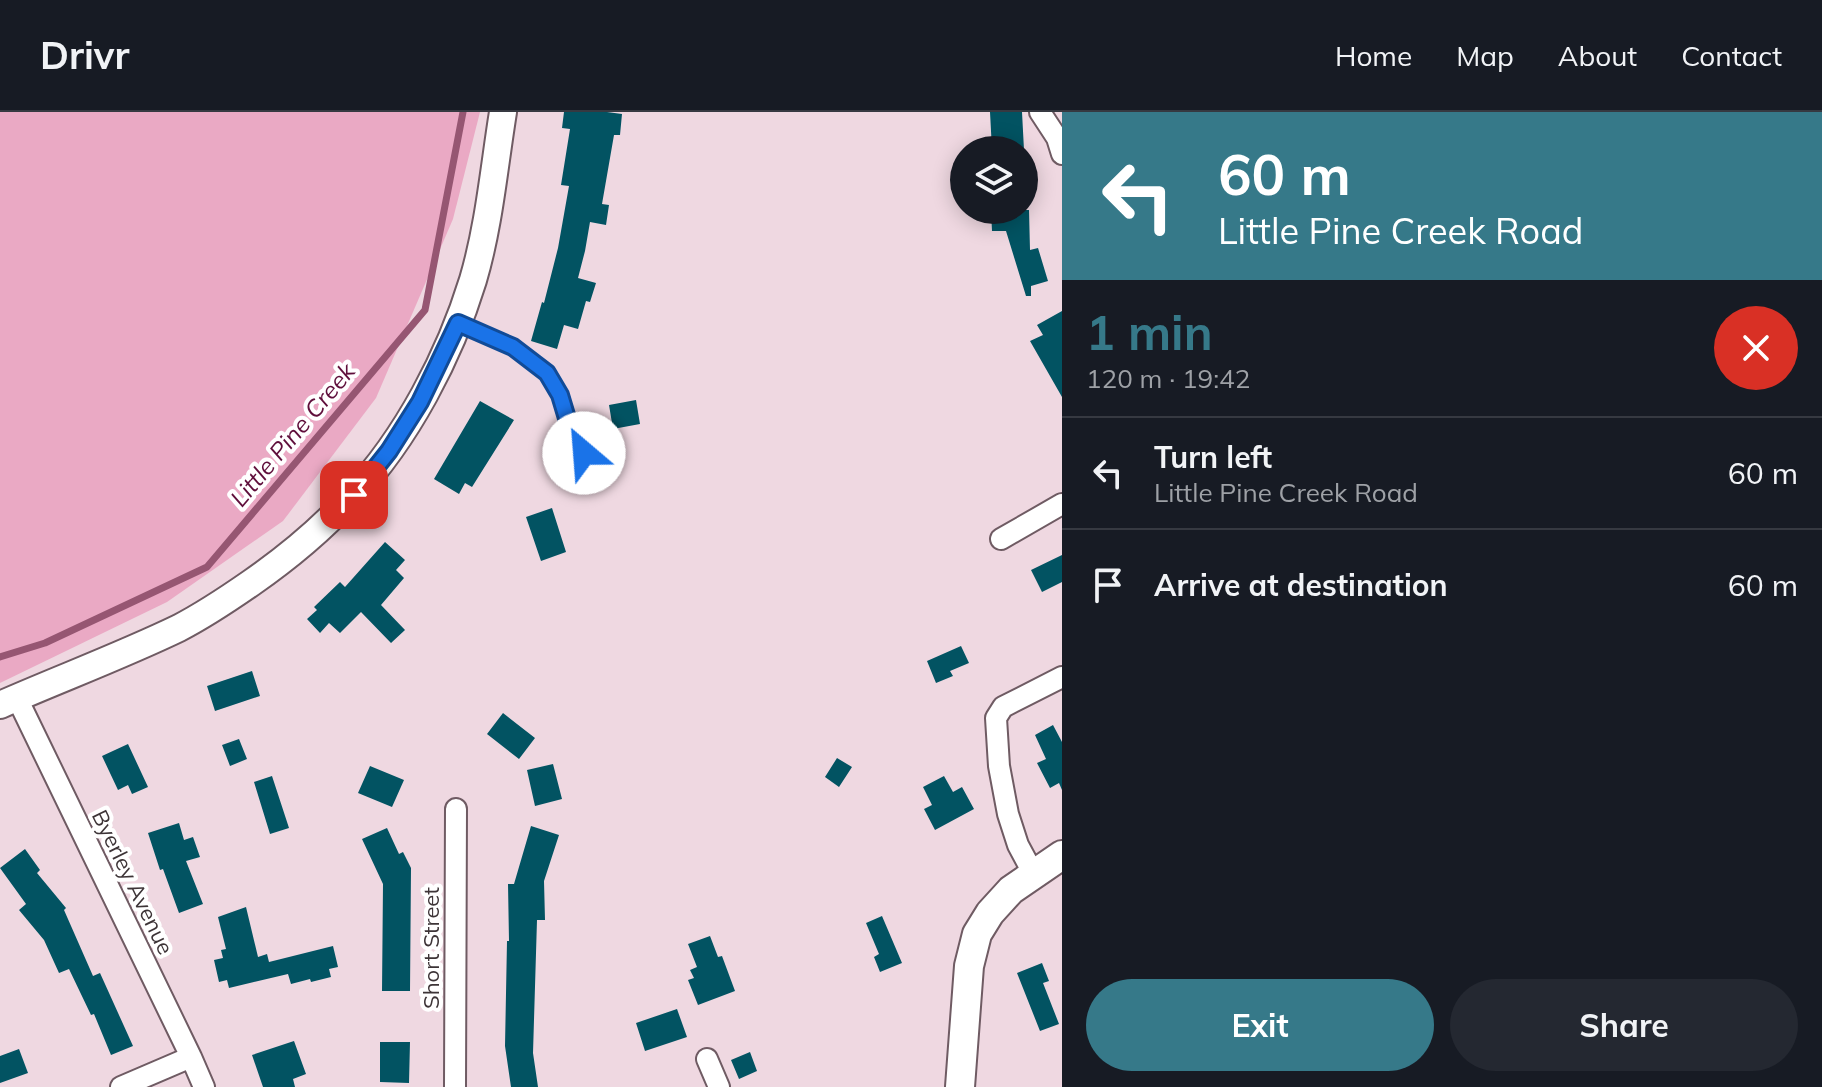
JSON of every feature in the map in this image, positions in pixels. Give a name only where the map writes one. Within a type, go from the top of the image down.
[{"type":"main road","points":[[960,1087],[969,966],[977,934],[990,913],[1011,890],[1062,855]]},
{"type":"street","points":[[8,701],[180,627],[224,602],[276,566],[354,495],[389,451],[420,402],[458,323],[485,226],[503,112]]},
{"type":"street","points":[[1040,112],[1057,138],[1062,154]]},
{"type":"street","points":[[1001,539],[1062,504]]},
{"type":"street","points":[[1033,873],[1018,845],[1008,814],[999,766],[996,718],[1003,707],[1062,677]]},
{"type":"street","name":"Byerley Avenue","points":[[8,701],[204,1087]]},
{"type":"street","name":"Short Street","points":[[455,1087],[456,809]]},
{"type":"street","points":[[121,1087],[191,1057]]},
{"type":"street","points":[[707,1059],[719,1087]]},
{"type":"lane","points":[[458,323],[513,347],[547,373],[560,395],[575,445],[595,457]]},
{"type":"shaded area","points":[[0,112],[480,112],[453,219],[376,398],[283,521],[167,602],[0,683]]},
{"type":"building","points":[[564,112],[622,114],[620,135],[614,135],[602,204],[609,205],[606,225],[590,222],[578,278],[596,283],[590,302],[586,301],[578,329],[564,325],[557,349],[531,341],[558,248],[569,186],[561,185],[570,129],[562,128]]},
{"type":"building","points":[[990,112],[1022,112],[1023,136],[991,136]]},
{"type":"building","points":[[992,224],[1029,224],[1030,250],[1038,248],[1048,281],[1031,286],[1031,296],[1026,296],[1006,231],[992,231]]},
{"type":"building","points":[[1062,311],[1062,397],[1030,341],[1043,335],[1037,325]]},
{"type":"building","points":[[636,400],[640,424],[613,429],[609,405]]},
{"type":"building","points":[[480,401],[514,420],[472,487],[465,483],[459,494],[434,479]]},
{"type":"building","points":[[552,508],[566,552],[541,561],[526,517]]},
{"type":"building","points":[[385,542],[405,560],[396,570],[404,578],[381,605],[405,630],[391,643],[361,612],[340,633],[329,623],[320,633],[307,619],[317,610],[314,607],[340,582],[345,587]]},
{"type":"building","points":[[1062,555],[1062,582],[1042,592],[1031,570]]},
{"type":"building","points":[[961,646],[969,663],[950,671],[953,676],[936,683],[927,661]]},
{"type":"building","points":[[252,671],[260,696],[215,711],[207,686]]},
{"type":"building","points":[[503,713],[535,738],[519,759],[487,734]]},
{"type":"building","points":[[1053,725],[1062,742],[1062,790],[1059,783],[1050,788],[1037,763],[1046,759],[1035,735]]},
{"type":"building","points":[[239,739],[247,759],[230,766],[222,745]]},
{"type":"building","points":[[128,744],[148,787],[132,794],[128,785],[118,790],[102,756]]},
{"type":"building","points":[[837,758],[852,767],[839,787],[825,777]]},
{"type":"building","points":[[553,764],[562,799],[535,806],[527,770]]},
{"type":"building","points":[[370,766],[404,780],[392,807],[358,793]]},
{"type":"building","points":[[272,776],[289,828],[270,834],[254,782]]},
{"type":"building","points":[[944,776],[953,792],[962,787],[974,809],[935,830],[924,809],[932,805],[923,787]]},
{"type":"building","points":[[179,823],[184,840],[193,837],[200,857],[186,861],[203,904],[179,913],[148,833]]},
{"type":"building","points":[[531,826],[559,835],[544,881],[545,920],[537,920],[533,1053],[538,1087],[511,1087],[505,1046],[508,884],[514,884]]},
{"type":"building","points":[[387,828],[399,854],[403,852],[411,868],[410,991],[382,991],[383,884],[362,839]]},
{"type":"building","points":[[25,849],[40,870],[37,873],[66,908],[64,910],[93,976],[100,973],[133,1046],[111,1055],[94,1014],[91,1015],[69,969],[59,973],[44,940],[19,910],[26,904],[0,868]]},
{"type":"building","points":[[246,907],[258,957],[267,954],[269,962],[333,946],[338,967],[329,969],[331,977],[291,984],[288,974],[229,988],[227,980],[219,982],[214,960],[223,958],[221,950],[226,949],[218,917]]},
{"type":"building","points":[[882,916],[902,963],[880,972],[874,957],[879,954],[866,923]]},
{"type":"building","points":[[710,936],[718,957],[722,956],[735,991],[698,1005],[688,980],[694,978],[690,970],[697,967],[688,944]]},
{"type":"building","points":[[1042,963],[1049,981],[1043,983],[1059,1024],[1040,1031],[1017,973]]},
{"type":"building","points":[[677,1009],[687,1037],[645,1051],[636,1023]]},
{"type":"building","points":[[294,1041],[306,1074],[293,1079],[295,1087],[263,1087],[252,1055]]},
{"type":"building","points":[[380,1042],[410,1042],[409,1083],[380,1082]]},
{"type":"building","points":[[19,1049],[28,1073],[0,1083],[0,1056]]},
{"type":"building","points":[[750,1052],[757,1071],[739,1079],[731,1060]]},
{"type":"waterway","name":"Little Pine Creek","points":[[0,657],[45,643],[207,567],[425,310],[463,112]]},
{"type":"route","points":[[354,495],[389,451],[420,402],[458,323],[513,347],[547,373],[560,395],[575,445],[584,453]]}]
